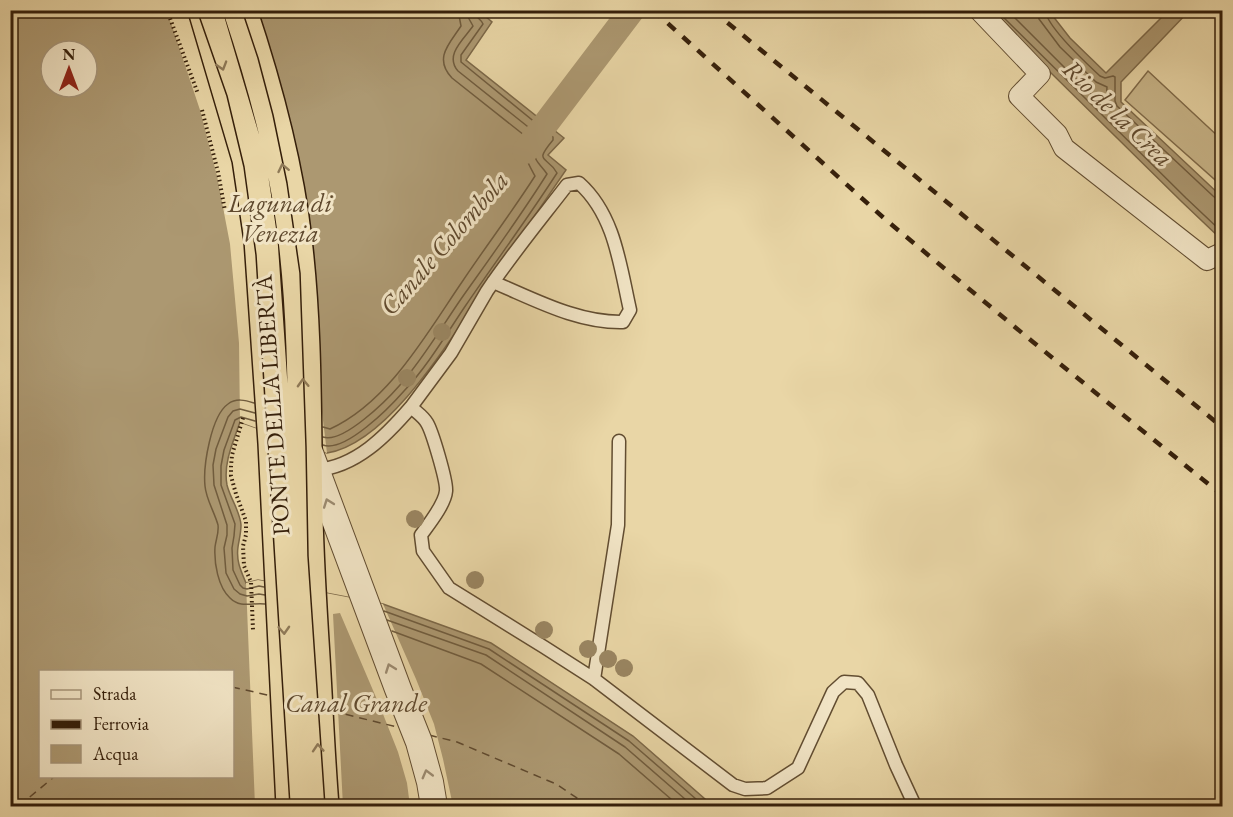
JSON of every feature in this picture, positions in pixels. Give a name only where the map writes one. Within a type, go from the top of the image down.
[{"type":"highway","name":"PONTE DELLA LIBERTÀ","points":[[205,10],[249,159],[261,240],[299,451]]},
{"type":"highway","name":"PONTE DELLA LIBERTÀ","points":[[240,10],[260,71],[274,125],[292,217],[299,284],[299,451],[294,564],[293,807]]},
{"type":"highway","name":"PONTE DELLA LIBERTÀ","points":[[294,564],[322,807]]},
{"type":"street","points":[[979,10],[1040,74],[1019,96],[1057,134],[1064,148],[1207,260],[1222,253]]},
{"type":"street","points":[[299,451],[349,558],[419,742],[434,807]]},
{"type":"lane","points":[[299,451],[334,467],[355,457],[384,437],[411,407],[451,353],[493,282],[567,185],[579,183],[588,191],[610,228],[630,310],[623,321],[610,322],[549,306],[493,282]]},
{"type":"lane","points":[[411,407],[428,425],[446,491],[441,506],[421,535],[423,551],[449,588],[594,679],[733,785],[745,789],[767,788],[798,768],[833,692],[844,682],[858,683],[868,695],[915,807]]},
{"type":"lane","points":[[594,679],[618,525],[620,441]]},
{"type":"path","points":[[167,10],[200,99]]},
{"type":"path","points":[[202,109],[226,214]]},
{"type":"path","points":[[243,409],[243,420],[232,455],[231,476],[246,521],[243,546],[244,566],[251,582],[254,637]]},
{"type":"shaded area","points":[[1148,71],[1222,140],[1222,186],[1125,100]]},
{"type":"water","name":"Laguna di Venezia","points":[[478,10],[492,22],[466,60],[564,138],[548,155],[566,170],[437,359],[396,409],[373,430],[350,445],[327,453],[240,422],[226,469],[228,490],[240,520],[239,566],[246,583],[258,580],[383,604],[491,643],[633,736],[713,806],[11,806],[10,11]]},
{"type":"water","name":"Rio de la Crea","points":[[988,11],[1049,11],[1070,38],[1106,73],[1168,11],[1189,11],[1121,82],[1121,102],[1222,197],[1222,240],[1182,202]]},
{"type":"pier","points":[[165,11],[253,11],[319,366],[327,453],[240,422],[239,343],[230,244],[217,176],[200,110]]},
{"type":"pier","points":[[258,580],[383,604],[434,724],[453,806],[410,806],[407,783],[398,752],[340,613],[333,614],[343,806],[255,806],[246,583]]},
{"type":"waterway","name":"Canale Colombola","points":[[525,151],[632,10]]},
{"type":"ferry route","points":[[234,687],[272,696]]},
{"type":"ferry route","points":[[332,711],[401,728]]},
{"type":"ferry route","points":[[429,735],[457,742],[556,784],[589,806]]},
{"type":"ferry route","points":[[19,806],[53,778]]},
{"type":"tram line","points":[[197,10],[227,96],[244,167],[256,255],[290,806]]},
{"type":"tram line","points":[[242,10],[273,115],[287,183],[300,273],[308,556],[325,806]]},
{"type":"railway","points":[[653,10],[886,220],[1222,495]]},
{"type":"railway","points":[[712,10],[1222,427]]},
{"type":"water label","name":"Canal Grande","points":[[356,703]]}]
